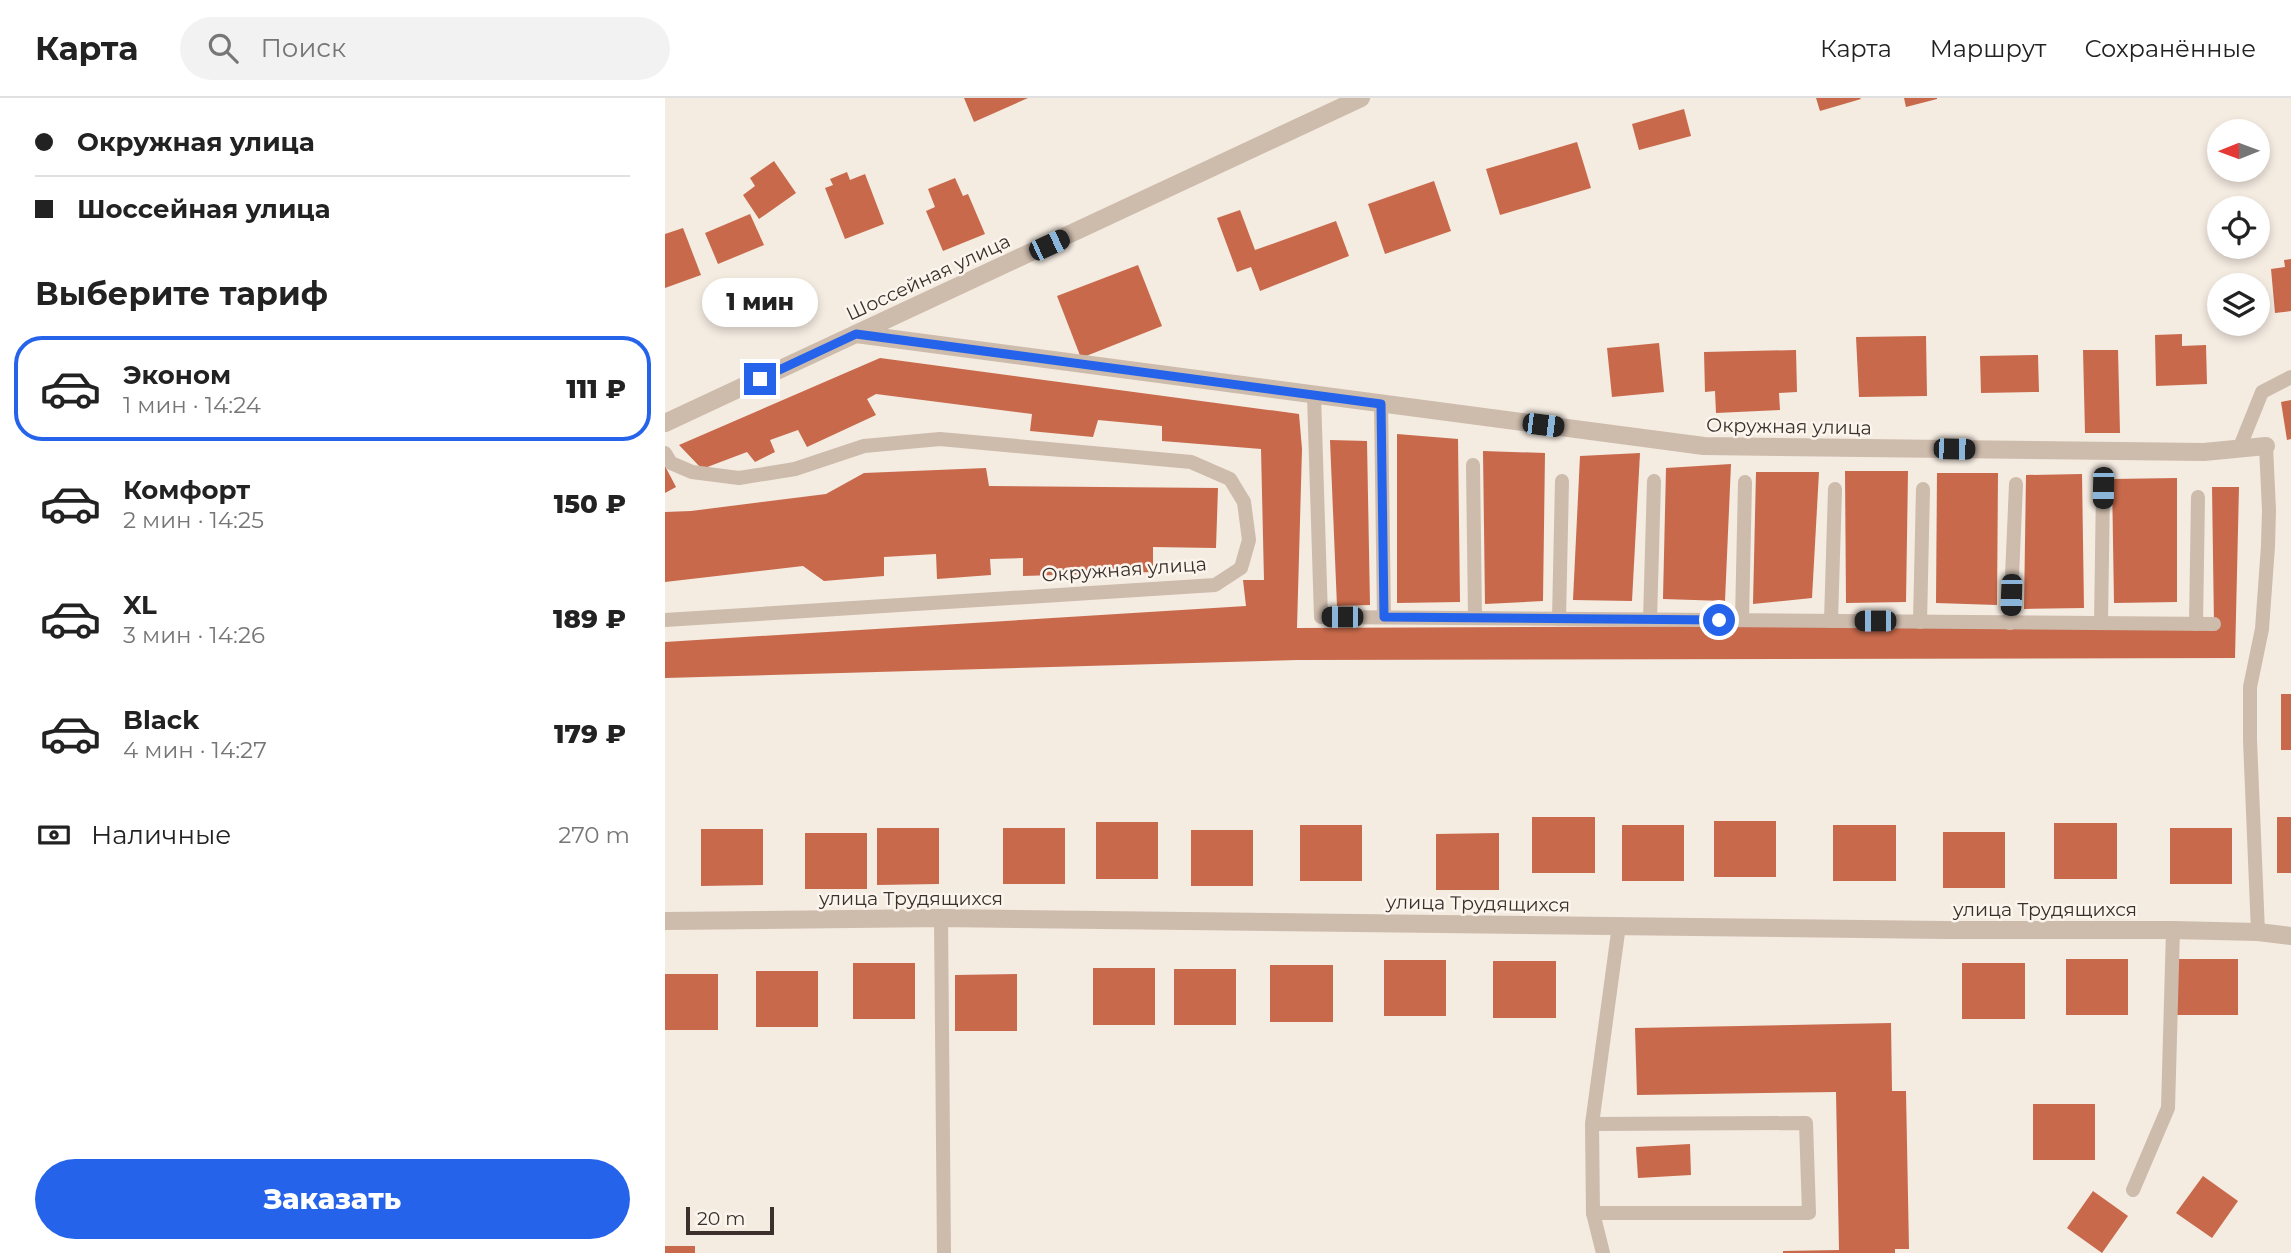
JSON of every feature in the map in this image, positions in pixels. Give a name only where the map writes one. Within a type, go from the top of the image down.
[{"type":"street","name":"Шоссейная улица","points":[[665,423],[1361,98]]},
{"type":"street","name":"Окружная улица","points":[[856,334],[1704,446],[2204,452],[2266,446]]},
{"type":"street","name":"улица Трудящихся","points":[[665,921],[941,918],[1945,930],[2173,930],[2258,932],[2291,936]]},
{"type":"lane","points":[[2239,449],[2262,392],[2291,377]]},
{"type":"lane","points":[[1314,395],[1321,617],[2214,624]]},
{"type":"lane","points":[[1381,404],[1384,617]]},
{"type":"lane","name":"Окружная улица","points":[[665,453],[671,463],[692,472],[739,478],[795,469],[864,446],[940,439],[1191,462],[1230,479],[1244,502],[1249,540],[1241,568],[1215,585],[665,620]]},
{"type":"lane","points":[[2258,932],[2250,687],[2262,629],[2268,546],[2266,446]]},
{"type":"lane","points":[[1473,465],[1475,618]]},
{"type":"lane","points":[[1559,619],[1562,481]]},
{"type":"lane","points":[[1650,620],[1654,481]]},
{"type":"lane","points":[[1742,620],[1745,482]]},
{"type":"lane","points":[[2010,622],[2016,484]]},
{"type":"lane","points":[[2101,623],[2103,488]]},
{"type":"lane","points":[[1831,621],[1835,489]]},
{"type":"lane","points":[[1920,622],[1923,489]]},
{"type":"lane","points":[[2196,624],[2198,497]]},
{"type":"lane","points":[[941,918],[944,1253]]},
{"type":"lane","points":[[1603,1253],[1593,1213],[1592,1124],[1619,925]]},
{"type":"lane","points":[[2133,1189],[2168,1108],[2173,930]]},
{"type":"lane","points":[[1592,1124],[1806,1123],[1809,1213],[1593,1213]]},
{"type":"building","points":[[964,98],[1028,98],[974,122]]},
{"type":"building","points":[[1816,98],[1860,98],[1861,99],[1820,111]]},
{"type":"building","points":[[1904,98],[1937,98],[1937,99],[1906,107]]},
{"type":"building","points":[[1684,109],[1691,136],[1639,150],[1632,124]]},
{"type":"building","points":[[1577,142],[1591,188],[1500,215],[1486,169]]},
{"type":"building","points":[[774,161],[796,193],[759,219],[743,195],[755,186],[750,178]]},
{"type":"building","points":[[847,172],[850,180],[865,174],[884,224],[845,239],[825,188],[833,185],[830,179]]},
{"type":"building","points":[[955,178],[963,196],[968,194],[985,234],[943,251],[926,211],[935,207],[928,189]]},
{"type":"building","points":[[1434,181],[1451,231],[1385,254],[1368,204]]},
{"type":"building","points":[[1240,210],[1255,250],[1336,221],[1349,256],[1260,291],[1251,267],[1237,272],[1217,218]]},
{"type":"building","points":[[750,214],[764,245],[718,264],[705,233]]},
{"type":"building","points":[[683,228],[701,275],[665,288],[665,234]]},
{"type":"building","points":[[2291,259],[2291,311],[2275,313],[2271,269],[2285,267],[2284,260]]},
{"type":"building","points":[[1138,265],[1162,326],[1081,358],[1057,296]]},
{"type":"building","points":[[2182,334],[2182,346],[2206,345],[2207,384],[2156,386],[2155,335]]},
{"type":"building","points":[[1926,336],[1927,396],[1859,397],[1856,337]]},
{"type":"building","points":[[1659,343],[1664,392],[1612,397],[1607,348]]},
{"type":"building","points":[[1796,350],[1797,392],[1779,393],[1780,410],[1716,413],[1715,391],[1705,392],[1704,352]]},
{"type":"building","points":[[2083,350],[2118,350],[2120,433],[2085,433]]},
{"type":"building","points":[[2038,355],[2039,392],[1981,393],[1980,356]]},
{"type":"building","points":[[880,358],[1299,414],[1302,449],[1297,628],[2214,624],[2212,487],[2239,487],[2235,658],[1297,660],[665,678],[665,642],[1246,606],[1243,580],[1264,580],[1261,449],[1162,441],[1162,426],[1098,420],[1093,437],[1030,431],[1032,414],[876,394],[867,399],[876,415],[807,447],[798,430],[770,440],[775,452],[755,462],[747,452],[702,469],[679,445]]},
{"type":"building","points":[[2291,400],[2291,439],[2287,440],[2281,402]]},
{"type":"building","points":[[1397,434],[1458,439],[1460,602],[1397,603]]},
{"type":"building","points":[[1330,440],[1367,441],[1370,605],[1337,606]]},
{"type":"building","points":[[1483,451],[1545,453],[1543,601],[1485,604]]},
{"type":"building","points":[[1640,453],[1632,601],[1573,600],[1580,456]]},
{"type":"building","points":[[1731,464],[1725,601],[1663,599],[1666,468]]},
{"type":"building","points":[[665,466],[676,487],[665,493]]},
{"type":"building","points":[[986,468],[989,486],[1218,488],[1216,548],[1153,547],[1153,572],[1023,576],[1023,558],[990,559],[991,575],[937,579],[936,554],[884,557],[884,576],[824,581],[803,566],[665,582],[665,512],[826,494],[864,473]]},
{"type":"building","points":[[1845,471],[1908,471],[1906,602],[1846,603]]},
{"type":"building","points":[[1756,472],[1819,472],[1812,598],[1753,604]]},
{"type":"building","points":[[1937,473],[1998,473],[1997,605],[1936,603]]},
{"type":"building","points":[[2082,474],[2084,608],[2024,609],[2026,475]]},
{"type":"building","points":[[2177,478],[2177,602],[2114,603],[2112,479]]},
{"type":"building","points":[[2281,694],[2291,694],[2291,750],[2281,750]]},
{"type":"building","points":[[1532,817],[1595,817],[1595,873],[1532,873]]},
{"type":"building","points":[[2277,817],[2291,817],[2291,873],[2277,873]]},
{"type":"building","points":[[1714,821],[1776,821],[1776,877],[1714,877]]},
{"type":"building","points":[[1096,822],[1158,822],[1158,879],[1096,879]]},
{"type":"building","points":[[2054,823],[2117,823],[2117,879],[2054,879]]},
{"type":"building","points":[[1300,825],[1362,825],[1362,881],[1300,881]]},
{"type":"building","points":[[1622,825],[1684,825],[1684,881],[1622,881]]},
{"type":"building","points":[[1833,825],[1896,825],[1896,881],[1833,881]]},
{"type":"building","points":[[877,828],[939,828],[939,884],[877,885]]},
{"type":"building","points":[[1003,828],[1065,828],[1065,884],[1003,884]]},
{"type":"building","points":[[2170,828],[2232,828],[2232,884],[2170,884]]},
{"type":"building","points":[[701,829],[763,829],[763,885],[701,886]]},
{"type":"building","points":[[1191,830],[1253,830],[1253,886],[1191,886]]},
{"type":"building","points":[[1943,832],[2005,832],[2005,888],[1943,888]]},
{"type":"building","points":[[805,833],[867,833],[867,889],[805,889]]},
{"type":"building","points":[[1499,833],[1499,890],[1436,890],[1436,834]]},
{"type":"building","points":[[2066,959],[2128,959],[2128,1015],[2066,1015]]},
{"type":"building","points":[[2176,959],[2238,959],[2238,1015],[2176,1015]]},
{"type":"building","points":[[1384,960],[1446,960],[1446,1016],[1384,1016]]},
{"type":"building","points":[[1493,961],[1556,961],[1556,1018],[1493,1018]]},
{"type":"building","points":[[853,963],[915,963],[915,1019],[853,1019]]},
{"type":"building","points":[[1962,963],[2025,963],[2025,1019],[1962,1019]]},
{"type":"building","points":[[1270,965],[1333,965],[1333,1022],[1270,1022]]},
{"type":"building","points":[[1093,968],[1155,968],[1155,1025],[1093,1025]]},
{"type":"building","points":[[1174,969],[1236,969],[1236,1025],[1174,1025]]},
{"type":"building","points":[[756,971],[818,971],[818,1027],[756,1027]]},
{"type":"building","points":[[665,974],[718,974],[718,1030],[665,1030]]},
{"type":"building","points":[[1017,974],[1017,1031],[955,1031],[955,975]]},
{"type":"building","points":[[1891,1023],[1892,1091],[1906,1091],[1909,1249],[1895,1249],[1895,1253],[1783,1253],[1839,1250],[1836,1092],[1637,1095],[1635,1028]]},
{"type":"building","points":[[2033,1104],[2095,1104],[2095,1160],[2033,1160]]},
{"type":"building","points":[[1690,1144],[1691,1175],[1638,1178],[1636,1147]]},
{"type":"building","points":[[2203,1176],[2238,1201],[2212,1238],[2176,1213]]},
{"type":"building","points":[[2093,1191],[2128,1216],[2102,1253],[2067,1228]]},
{"type":"building","points":[[665,1246],[695,1246],[695,1253],[665,1253]]},
{"type":"route","points":[[760,379],[856,334],[1381,404],[1384,617],[1719,620]]}]
